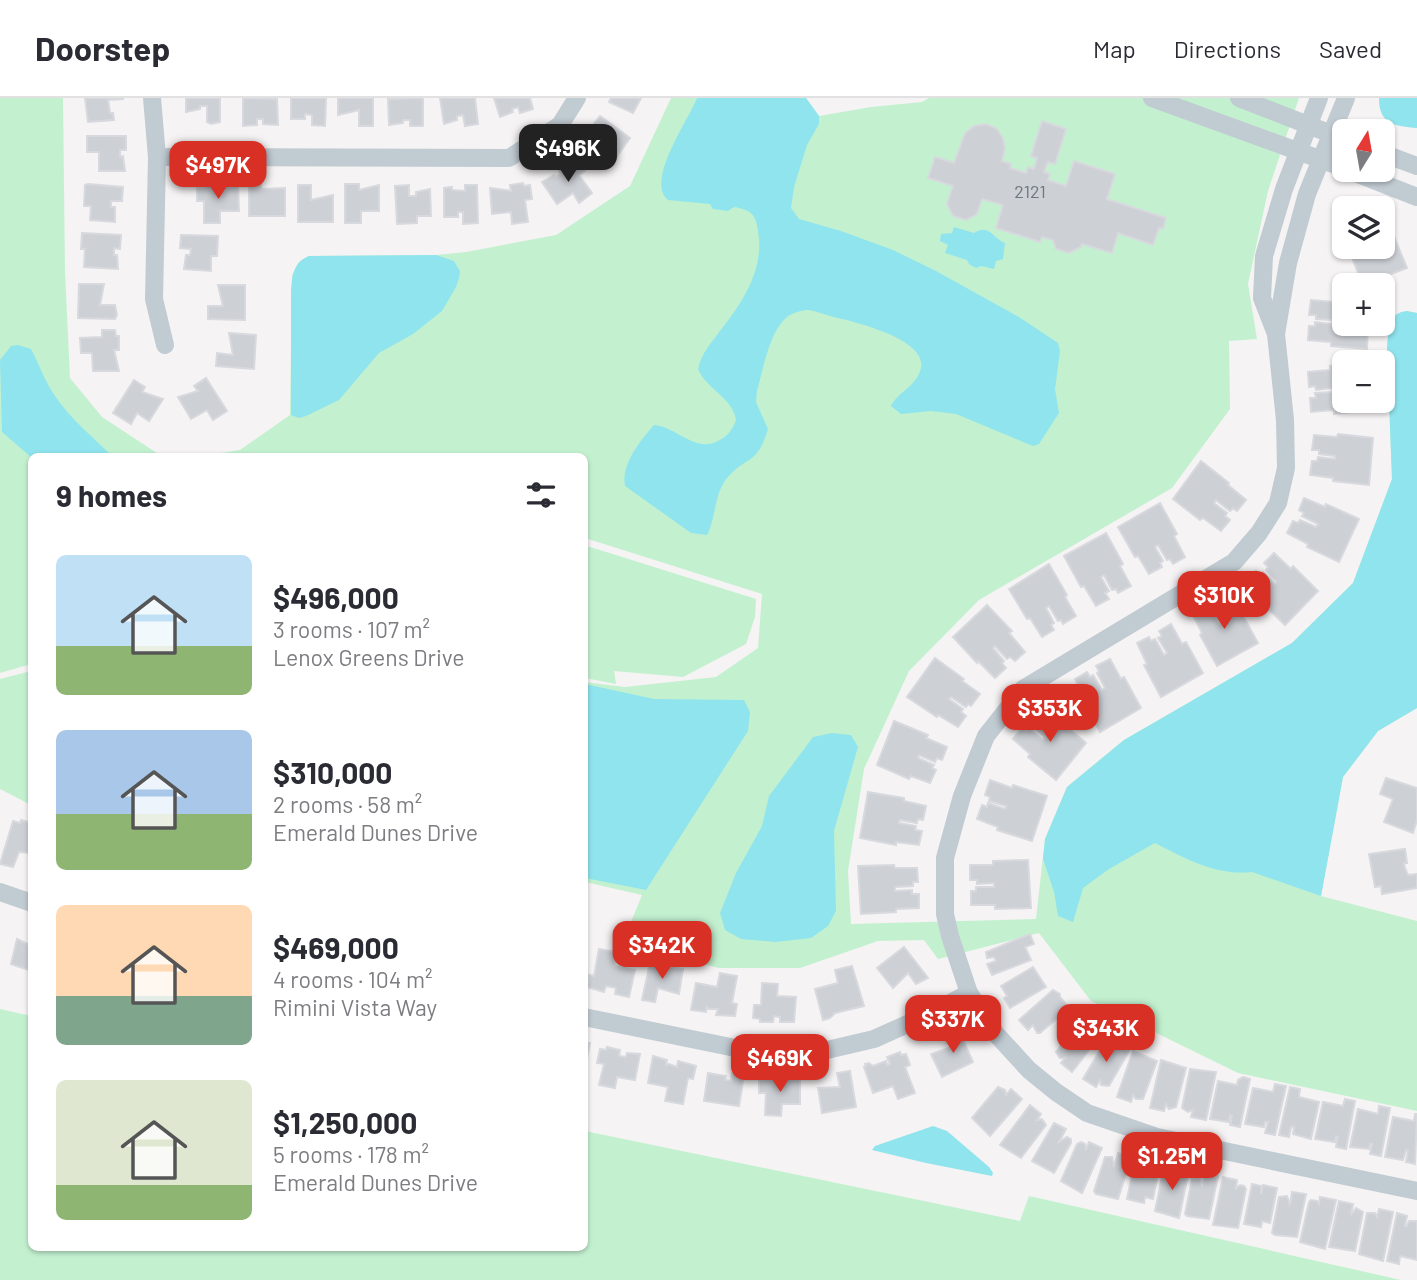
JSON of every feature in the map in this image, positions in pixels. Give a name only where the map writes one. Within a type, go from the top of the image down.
[{"type":"street","points":[[152,98],[157,157],[154,299],[165,345]]},
{"type":"street","points":[[157,157],[509,158],[560,125],[577,98]]},
{"type":"street","points":[[1152,98],[1332,163]]},
{"type":"street","points":[[1239,98],[1332,134]]},
{"type":"street","points":[[1318,98],[1284,189],[1265,256],[1262,298],[1276,334],[1285,420],[1286,468],[1278,503],[1259,533],[1234,562],[1023,690],[986,736],[962,796],[944,858],[945,914],[969,993],[995,1033],[1029,1070],[1087,1113],[1157,1137],[1417,1191]]},
{"type":"street","points":[[1342,119],[1346,98]]},
{"type":"street","points":[[1276,334],[1288,262],[1307,194],[1322,159],[1332,145]]},
{"type":"street","points":[[1379,182],[1410,194],[1415,165],[1395,158]]},
{"type":"street","points":[[0,892],[28,902]]},
{"type":"street","points":[[588,1018],[745,1050],[790,1054],[827,1050],[874,1039],[969,993]]},
{"type":"green space","points":[[0,98],[63,98],[65,272],[70,378],[102,417],[157,453],[28,453],[28,665],[0,673]]},
{"type":"green space","points":[[671,98],[806,98],[819,116],[922,102],[929,98],[1299,98],[1268,191],[1248,284],[1257,339],[1229,341],[1230,409],[1172,488],[979,600],[909,671],[864,769],[848,871],[851,924],[1036,919],[1045,839],[1067,787],[1124,740],[1292,643],[1353,583],[1392,479],[1389,413],[1395,413],[1395,350],[1387,350],[1389,336],[1395,336],[1395,315],[1417,313],[1417,708],[1378,731],[1343,777],[1321,896],[1417,921],[1417,1111],[1238,1073],[1091,1001],[1039,933],[938,959],[924,940],[878,941],[800,968],[719,968],[653,951],[627,932],[642,895],[588,883],[588,682],[625,687],[716,677],[758,648],[762,594],[588,539],[588,453],[221,453],[240,450],[290,415],[292,275],[299,262],[309,256],[436,255],[466,252],[556,235],[630,186]]},
{"type":"green space","points":[[588,546],[756,599],[755,617],[746,644],[683,677],[614,671],[616,684],[588,679]]},
{"type":"green space","points":[[28,672],[28,803],[0,789],[0,679]]},
{"type":"green space","points":[[0,1009],[28,1015],[28,1251],[588,1251],[588,1132],[1020,1221],[1029,1196],[1401,1280],[0,1280]]},
{"type":"water","points":[[697,98],[806,98],[819,116],[819,124],[807,145],[794,187],[791,208],[799,219],[893,250],[1019,317],[1058,343],[1060,351],[1055,389],[1059,413],[1039,444],[1033,446],[956,414],[931,411],[901,414],[891,406],[916,380],[921,368],[920,358],[913,348],[902,340],[872,328],[806,310],[785,319],[773,337],[756,402],[768,429],[764,441],[755,455],[734,471],[723,484],[707,535],[691,533],[625,486],[629,461],[654,425],[694,442],[710,444],[727,435],[736,420],[725,399],[698,369],[701,358],[750,285],[758,259],[756,221],[752,214],[745,210],[734,207],[728,211],[713,209],[710,204],[668,200],[662,191],[662,179],[670,150]]},
{"type":"water","points":[[1379,98],[1417,98],[1417,128],[1395,125],[1395,119],[1385,119]]},
{"type":"water","points":[[954,227],[974,233],[979,230],[988,231],[1005,243],[1003,259],[996,261],[994,269],[981,266],[976,268],[967,260],[945,253],[948,245],[940,241],[941,234],[952,233]]},
{"type":"water","points":[[436,255],[454,261],[460,271],[456,287],[442,311],[413,334],[379,353],[339,400],[306,416],[299,418],[291,415],[291,292],[293,276],[300,262],[309,256]]},
{"type":"water","points":[[1401,312],[1417,313],[1417,708],[1378,731],[1343,777],[1321,896],[1252,872],[1214,869],[1155,843],[1109,869],[1083,888],[1073,922],[1058,916],[1054,892],[1043,859],[1045,839],[1067,787],[1124,740],[1292,643],[1353,583],[1392,479],[1389,413],[1395,413],[1395,350],[1387,348],[1388,336],[1395,336],[1395,316]]},
{"type":"water","points":[[11,346],[31,349],[59,402],[109,453],[28,454],[2,432],[0,360]]},
{"type":"water","points":[[588,685],[654,699],[744,700],[750,712],[748,731],[646,890],[588,879]]},
{"type":"water","points":[[832,733],[851,735],[858,747],[834,831],[836,911],[828,926],[811,938],[775,942],[741,939],[725,930],[720,913],[736,873],[762,826],[769,796],[813,737]]},
{"type":"water","points":[[933,1126],[947,1131],[989,1167],[992,1176],[872,1150],[875,1146]]},
{"type":"building","points":[[85,98],[123,99],[108,100],[114,120],[88,122]]},
{"type":"building","points":[[186,98],[220,98],[220,122],[207,122],[207,106],[186,112]]},
{"type":"building","points":[[243,98],[277,99],[278,125],[263,124],[263,119],[257,119],[257,125],[243,126]]},
{"type":"building","points":[[291,98],[326,98],[325,126],[312,125],[312,115],[305,114],[305,119],[291,119]]},
{"type":"building","points":[[338,98],[373,98],[373,126],[359,126],[359,110],[338,115]]},
{"type":"building","points":[[423,98],[423,126],[410,126],[410,120],[389,125],[388,99]]},
{"type":"building","points":[[440,98],[475,98],[478,124],[465,126],[463,115],[444,124]]},
{"type":"building","points":[[494,98],[530,98],[533,109],[520,113],[518,107],[500,117]]},
{"type":"building","points":[[611,98],[641,98],[633,113],[609,102]]},
{"type":"building","points":[[600,116],[630,138],[610,166],[588,150],[605,136],[592,126]]},
{"type":"building","points":[[1042,121],[1066,129],[1055,164],[1048,162],[1044,172],[1050,174],[1048,180],[1066,186],[1074,161],[1115,174],[1107,199],[1166,218],[1153,245],[1118,233],[1112,253],[1082,244],[1069,253],[1056,249],[1053,240],[1042,237],[1040,242],[996,228],[1003,205],[982,199],[977,214],[966,220],[953,216],[947,204],[953,186],[928,178],[935,157],[954,163],[965,133],[974,126],[986,124],[996,128],[1003,138],[1005,149],[1002,161],[1011,164],[1010,168],[1026,173],[1028,167],[1034,169],[1037,158],[1031,156]]},
{"type":"building","points":[[87,136],[126,136],[126,150],[120,150],[125,171],[99,171],[99,152],[87,152]]},
{"type":"building","points":[[577,160],[585,171],[579,175],[592,193],[579,203],[573,193],[557,204],[542,182],[561,174],[559,170]]},
{"type":"building","points":[[523,183],[524,186],[530,185],[532,199],[525,200],[528,222],[512,224],[511,212],[492,214],[490,188],[511,191],[510,185]]},
{"type":"building","points":[[249,184],[261,184],[261,189],[285,188],[285,216],[249,216]]},
{"type":"building","points":[[345,184],[359,184],[359,190],[379,185],[379,211],[361,211],[361,223],[345,223]]},
{"type":"building","points":[[85,185],[123,187],[122,201],[111,201],[111,207],[115,207],[115,222],[90,220],[91,206],[84,206]]},
{"type":"building","points":[[218,185],[218,191],[224,190],[224,187],[238,185],[239,211],[220,211],[220,223],[204,223],[204,201],[197,201],[197,188]]},
{"type":"building","points":[[298,185],[311,185],[311,200],[333,195],[333,222],[298,222]]},
{"type":"building","points":[[409,185],[409,196],[416,196],[416,192],[430,189],[431,216],[417,216],[417,223],[397,224],[395,186]]},
{"type":"building","points":[[465,185],[477,185],[478,223],[463,224],[463,212],[458,212],[458,217],[444,217],[444,188],[452,187],[452,190],[465,191]]},
{"type":"building","points":[[82,233],[121,235],[120,249],[114,248],[118,269],[84,267]]},
{"type":"building","points":[[181,235],[218,236],[217,256],[211,256],[211,271],[184,269],[186,255],[190,255],[191,249],[180,248]]},
{"type":"building","points":[[1395,239],[1407,268],[1394,273],[1358,273],[1352,259],[1395,259]]},
{"type":"building","points":[[79,284],[104,284],[100,305],[115,305],[115,319],[78,318]]},
{"type":"building","points":[[218,285],[245,285],[245,320],[208,319],[208,306],[223,306]]},
{"type":"building","points":[[1311,300],[1332,302],[1332,320],[1316,319],[1316,315],[1309,315]]},
{"type":"building","points":[[1315,322],[1332,324],[1332,336],[1368,336],[1367,349],[1331,346],[1331,342],[1308,340],[1309,326],[1315,326]]},
{"type":"building","points":[[102,330],[115,330],[116,336],[119,336],[119,350],[114,350],[119,371],[93,371],[92,353],[81,353],[80,338],[102,337]]},
{"type":"building","points":[[229,333],[256,335],[254,369],[216,366],[217,353],[233,355]]},
{"type":"building","points":[[1330,366],[1332,388],[1316,390],[1315,386],[1309,387],[1308,372],[1330,370]]},
{"type":"building","points":[[206,378],[227,411],[213,420],[207,410],[191,419],[178,397],[198,391],[194,386]]},
{"type":"building","points":[[134,380],[145,387],[142,392],[163,399],[149,421],[137,413],[131,424],[113,413]]},
{"type":"building","points":[[1332,392],[1332,410],[1311,412],[1310,398],[1316,398],[1315,393]]},
{"type":"building","points":[[1338,434],[1373,438],[1369,485],[1310,475],[1312,461],[1317,461],[1318,457],[1335,459],[1335,456],[1319,454],[1319,450],[1312,450],[1314,435],[1337,437]]},
{"type":"building","points":[[1201,461],[1246,500],[1237,511],[1233,508],[1230,511],[1216,500],[1214,503],[1227,513],[1225,516],[1230,520],[1221,531],[1203,518],[1200,520],[1173,499]]},
{"type":"building","points":[[1304,498],[1325,507],[1326,504],[1359,519],[1339,562],[1307,547],[1308,544],[1287,533],[1293,521],[1298,523],[1300,520],[1316,527],[1318,524],[1302,516],[1304,513],[1299,510]]},
{"type":"building","points":[[1160,503],[1177,534],[1174,536],[1185,557],[1173,564],[1170,559],[1167,560],[1158,545],[1155,547],[1163,561],[1160,563],[1162,567],[1149,574],[1138,556],[1135,557],[1118,527]]},
{"type":"building","points":[[1106,533],[1123,564],[1120,566],[1131,586],[1118,593],[1116,589],[1112,590],[1104,575],[1101,577],[1109,591],[1105,593],[1109,599],[1096,606],[1084,586],[1081,587],[1064,556]]},
{"type":"building","points":[[1274,553],[1291,569],[1293,566],[1318,591],[1285,625],[1259,600],[1262,597],[1246,580],[1256,571],[1260,575],[1263,572],[1275,584],[1277,582],[1266,570],[1268,567],[1264,563]]},
{"type":"building","points":[[1049,564],[1076,616],[1063,624],[1061,620],[1058,621],[1049,606],[1046,608],[1054,623],[1051,625],[1054,630],[1042,637],[1030,618],[1027,619],[1009,589]]},
{"type":"building","points":[[1226,593],[1238,614],[1241,612],[1258,643],[1217,666],[1200,635],[1202,633],[1192,613],[1204,606],[1207,611],[1210,609],[1219,624],[1222,623],[1213,608],[1217,606],[1214,600]]},
{"type":"building","points":[[987,605],[1012,631],[1009,633],[1025,652],[1015,661],[1010,657],[1007,659],[995,646],[993,648],[1004,661],[1002,663],[1006,668],[995,678],[953,637]]},
{"type":"building","points":[[1171,624],[1182,644],[1186,642],[1203,673],[1161,697],[1144,665],[1147,664],[1137,643],[1149,637],[1151,641],[1155,639],[1164,655],[1167,653],[1158,638],[1162,636],[1159,631]]},
{"type":"building","points":[[935,658],[980,694],[971,706],[968,704],[966,707],[951,697],[949,699],[963,709],[961,712],[966,716],[958,727],[907,697]]},
{"type":"building","points":[[1110,659],[1121,679],[1124,677],[1141,708],[1100,732],[1075,679],[1087,672],[1090,677],[1093,675],[1102,690],[1105,688],[1096,666]]},
{"type":"building","points":[[1039,708],[1057,722],[1059,720],[1086,743],[1056,780],[1028,757],[1030,754],[1013,739],[1022,728],[1026,731],[1029,728],[1043,740],[1045,737],[1032,726],[1034,723],[1030,719]]},
{"type":"building","points":[[894,721],[928,735],[926,738],[947,747],[942,760],[937,758],[935,762],[919,755],[918,758],[934,765],[932,768],[936,770],[930,783],[911,776],[909,779],[877,765]]},
{"type":"building","points":[[1386,778],[1417,788],[1417,820],[1413,833],[1384,822],[1393,799],[1380,794]]},
{"type":"building","points":[[990,780],[1047,796],[1032,841],[997,830],[998,827],[977,819],[982,805],[987,807],[988,803],[1005,809],[1006,806],[989,801],[990,797],[985,795]]},
{"type":"building","points":[[868,792],[904,798],[904,801],[926,806],[923,820],[918,819],[917,823],[900,820],[899,823],[916,826],[915,830],[922,831],[919,845],[896,842],[896,845],[860,838]]},
{"type":"building","points":[[21,820],[28,822],[28,853],[19,852],[13,867],[0,864],[13,821],[20,823]]},
{"type":"building","points":[[1405,849],[1405,868],[1408,875],[1417,874],[1417,888],[1382,894],[1381,886],[1375,887],[1369,854]]},
{"type":"building","points":[[1028,860],[1031,908],[995,909],[995,905],[971,905],[971,891],[976,891],[976,887],[994,887],[994,883],[977,884],[977,880],[970,880],[970,865]]},
{"type":"building","points":[[894,865],[895,868],[917,868],[918,882],[913,882],[913,886],[895,887],[895,891],[912,890],[912,894],[919,894],[919,908],[861,914],[858,866]]},
{"type":"building","points":[[1030,934],[1034,944],[1025,947],[1031,960],[992,975],[987,964],[996,961],[994,957],[987,958],[986,952]]},
{"type":"building","points":[[17,939],[28,944],[28,970],[11,964]]},
{"type":"building","points":[[904,947],[928,978],[916,984],[908,973],[893,988],[877,968]]},
{"type":"building","points":[[599,949],[617,952],[614,966],[635,970],[629,997],[615,994],[616,988],[606,986],[604,992],[588,987],[589,975],[594,976]]},
{"type":"building","points":[[650,963],[683,969],[679,994],[658,988],[655,1002],[642,1000]]},
{"type":"building","points":[[852,966],[864,1006],[835,1013],[823,1020],[815,989],[838,983],[835,970]]},
{"type":"building","points":[[1033,967],[1046,987],[1010,1008],[1001,986]]},
{"type":"building","points":[[720,973],[737,976],[732,1003],[737,1004],[735,1016],[716,1015],[718,1009],[707,1007],[706,1012],[691,1010],[696,983],[717,987]]},
{"type":"building","points":[[762,983],[778,984],[777,996],[796,997],[794,1022],[780,1022],[780,1017],[774,1016],[773,1022],[760,1022],[760,1019],[753,1018],[754,1005],[761,1005]]},
{"type":"building","points":[[1053,990],[1060,994],[1069,1008],[1040,1033],[1037,1033],[1033,1025],[1028,1030],[1019,1020]]},
{"type":"building","points":[[1081,1019],[1102,1033],[1072,1072],[1061,1063],[1065,1058],[1060,1058],[1056,1052]]},
{"type":"building","points":[[957,1027],[973,1062],[942,1077],[931,1054],[952,1047],[946,1034]]},
{"type":"building","points":[[1108,1037],[1129,1051],[1109,1086],[1101,1085],[1100,1080],[1096,1087],[1083,1079]]},
{"type":"building","points":[[607,1047],[620,1050],[619,1056],[626,1057],[627,1053],[640,1054],[635,1080],[617,1077],[615,1088],[599,1085],[604,1064],[597,1063],[600,1049],[606,1050]]},
{"type":"building","points":[[1133,1051],[1157,1061],[1143,1099],[1136,1099],[1133,1095],[1131,1102],[1117,1097]]},
{"type":"building","points":[[900,1052],[901,1055],[906,1054],[910,1065],[905,1067],[915,1093],[898,1099],[893,1086],[873,1093],[865,1064],[873,1066],[886,1061],[887,1065],[890,1064],[887,1057]]},
{"type":"building","points":[[653,1056],[667,1060],[666,1065],[677,1067],[678,1061],[696,1066],[693,1079],[688,1078],[683,1104],[665,1101],[668,1087],[648,1083]]},
{"type":"building","points":[[1161,1060],[1186,1068],[1176,1107],[1169,1109],[1166,1104],[1164,1111],[1150,1108]]},
{"type":"building","points":[[1190,1069],[1216,1072],[1206,1120],[1191,1117],[1193,1110],[1188,1112],[1182,1108]]},
{"type":"building","points":[[850,1071],[856,1107],[822,1113],[818,1088],[840,1087],[837,1073]]},
{"type":"building","points":[[708,1073],[726,1076],[725,1080],[731,1081],[732,1073],[744,1075],[739,1106],[704,1101]]},
{"type":"building","points":[[780,1077],[780,1083],[786,1083],[786,1077],[800,1078],[800,1104],[782,1104],[781,1116],[765,1115],[766,1093],[759,1093],[759,1080]]},
{"type":"building","points":[[1243,1077],[1250,1079],[1240,1127],[1230,1125],[1230,1115],[1229,1122],[1210,1119],[1218,1081],[1237,1085],[1238,1080]]},
{"type":"building","points":[[1275,1084],[1286,1086],[1275,1135],[1265,1133],[1268,1122],[1265,1122],[1264,1127],[1245,1124],[1253,1088],[1273,1092]]},
{"type":"building","points":[[998,1087],[1005,1090],[1006,1095],[1011,1089],[1022,1099],[990,1136],[972,1118]]},
{"type":"building","points":[[1290,1087],[1300,1089],[1299,1097],[1319,1102],[1311,1139],[1293,1134],[1294,1127],[1291,1127],[1289,1137],[1279,1135]]},
{"type":"building","points":[[1345,1099],[1355,1101],[1346,1149],[1336,1147],[1336,1136],[1335,1142],[1315,1139],[1323,1102],[1343,1106]]},
{"type":"building","points":[[1030,1105],[1041,1114],[1037,1120],[1042,1119],[1046,1125],[1021,1158],[1000,1145]]},
{"type":"building","points":[[1379,1106],[1390,1108],[1381,1156],[1370,1154],[1372,1144],[1369,1149],[1350,1147],[1358,1109],[1378,1114]]},
{"type":"building","points":[[1415,1114],[1415,1164],[1406,1162],[1406,1150],[1403,1160],[1385,1157],[1393,1117],[1414,1121]]},
{"type":"building","points":[[1054,1123],[1066,1129],[1059,1142],[1067,1137],[1071,1139],[1071,1143],[1054,1173],[1032,1161]]},
{"type":"building","points":[[1081,1142],[1086,1149],[1089,1142],[1102,1148],[1082,1193],[1061,1181],[1077,1144]]},
{"type":"building","points":[[1118,1153],[1131,1157],[1118,1199],[1096,1194],[1094,1191],[1105,1157],[1112,1157],[1114,1166]]},
{"type":"building","points":[[1135,1160],[1145,1161],[1143,1170],[1147,1161],[1160,1164],[1153,1199],[1145,1197],[1144,1203],[1127,1199]]},
{"type":"building","points":[[1175,1167],[1189,1170],[1179,1218],[1155,1211],[1163,1172],[1171,1171],[1173,1174]]},
{"type":"building","points":[[1205,1173],[1218,1176],[1209,1219],[1187,1216],[1185,1214],[1192,1179],[1200,1178],[1202,1187]]},
{"type":"building","points":[[1223,1177],[1237,1180],[1236,1188],[1240,1185],[1246,1189],[1238,1228],[1213,1225]]},
{"type":"building","points":[[1252,1184],[1261,1186],[1261,1194],[1263,1185],[1277,1188],[1270,1223],[1262,1221],[1261,1227],[1244,1224]]},
{"type":"building","points":[[1292,1192],[1306,1194],[1297,1237],[1275,1235],[1272,1233],[1279,1197],[1287,1196],[1290,1205]]},
{"type":"building","points":[[1320,1197],[1336,1200],[1325,1249],[1300,1242],[1309,1202],[1317,1201],[1319,1204]]},
{"type":"building","points":[[1339,1201],[1353,1204],[1351,1215],[1356,1208],[1363,1212],[1355,1251],[1329,1247]]},
{"type":"building","points":[[1379,1209],[1393,1212],[1383,1261],[1359,1254],[1367,1213],[1375,1213],[1377,1217]]},
{"type":"building","points":[[1397,1213],[1407,1216],[1405,1226],[1409,1221],[1417,1221],[1417,1260],[1400,1256],[1399,1264],[1387,1261]]}]
